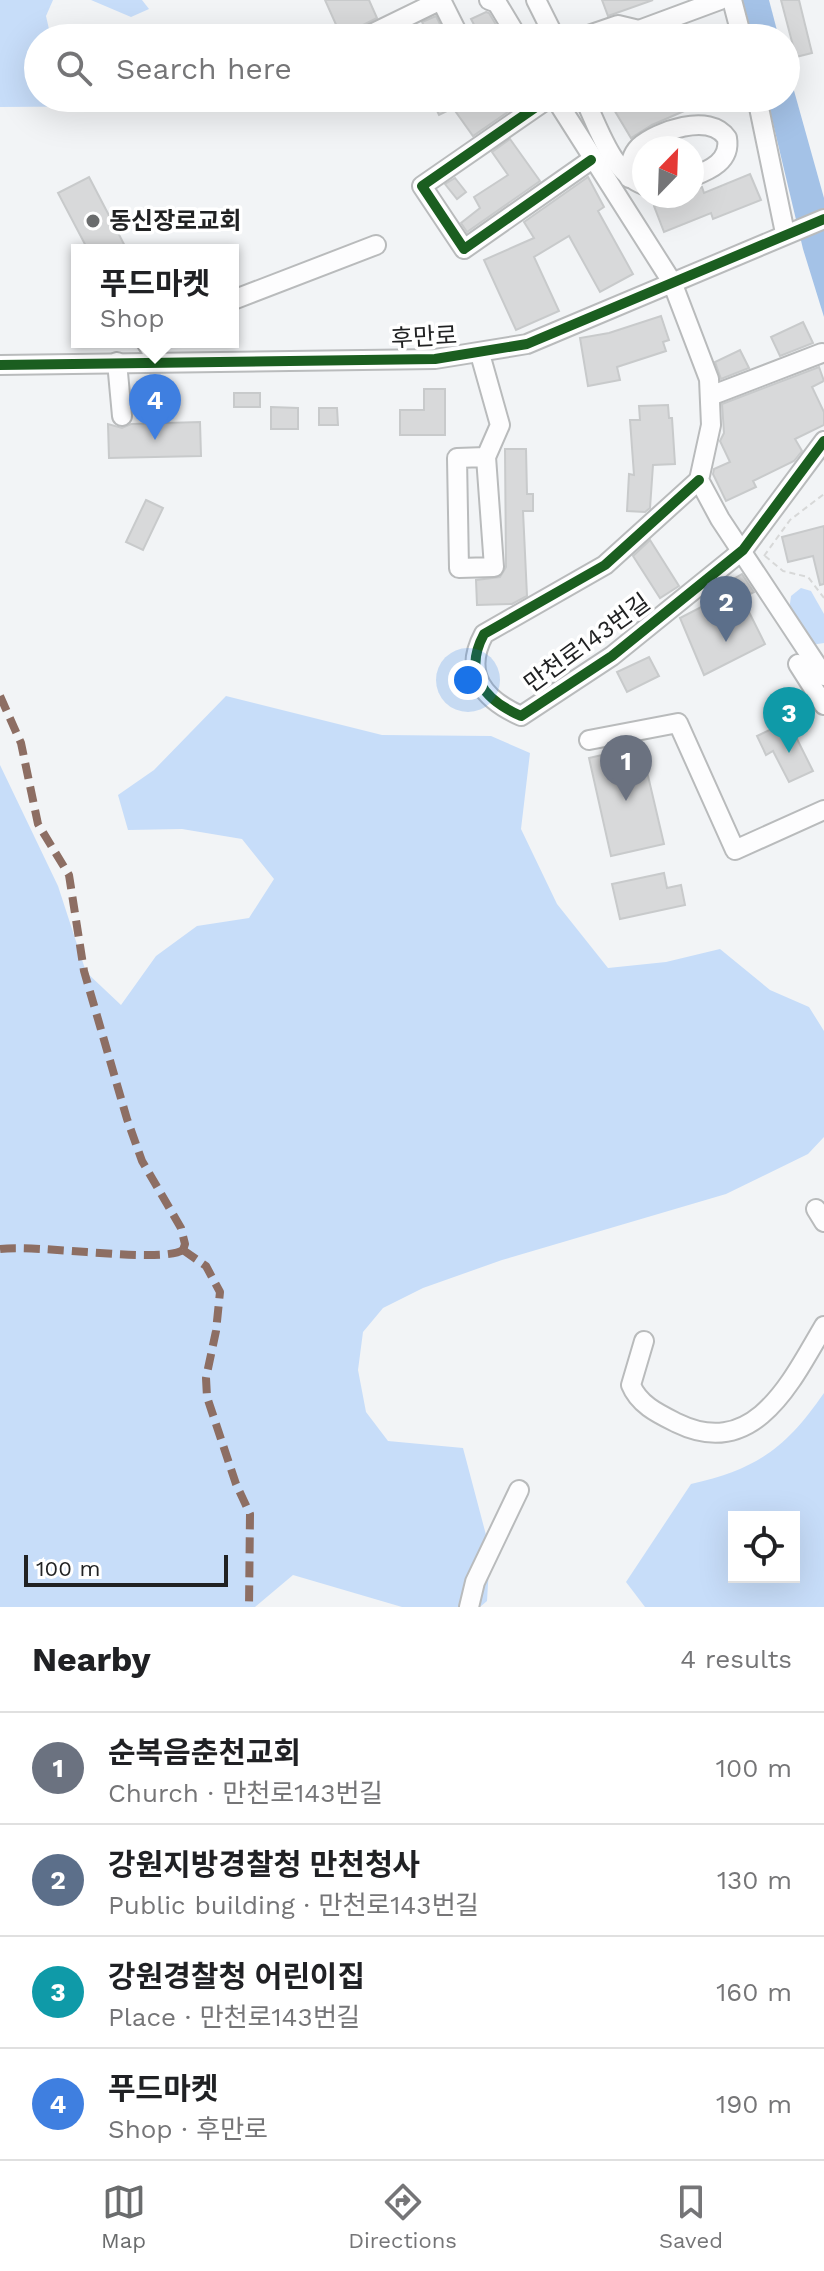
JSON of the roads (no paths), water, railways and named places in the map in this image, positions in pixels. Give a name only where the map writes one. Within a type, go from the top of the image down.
[{"type":"street","points":[[392,24],[441,0],[453,24]]},
{"type":"street","points":[[536,0],[548,24]]},
{"type":"street","points":[[665,24],[720,0]]},
{"type":"street","points":[[731,0],[737,24]]},
{"type":"street","points":[[494,1],[509,24]]},
{"type":"street","points":[[531,112],[422,186],[464,249],[591,160]]},
{"type":"street","points":[[561,112],[672,282],[709,379],[711,425],[699,480],[824,676]]},
{"type":"street","points":[[591,112],[615,160],[632,177]]},
{"type":"street","points":[[760,112],[788,232]]},
{"type":"street","points":[[662,136],[690,124],[715,127],[727,138],[725,154],[716,166],[704,172]]},
{"type":"street","name":"후만로","points":[[0,365],[186,360],[435,359],[480,354],[527,344],[824,219]]},
{"type":"street","points":[[239,298],[376,245]]},
{"type":"street","points":[[150,348],[158,361]]},
{"type":"street","points":[[186,360],[195,348]]},
{"type":"street","points":[[710,396],[822,353]]},
{"type":"street","points":[[480,354],[500,425],[486,457],[494,567],[459,568],[457,458],[486,457]]},
{"type":"street","points":[[117,362],[122,416]]},
{"type":"street","points":[[743,550],[824,441]]},
{"type":"street","name":"만천로143번길","points":[[699,480],[605,565],[484,634],[476,659],[483,694],[497,705],[521,716],[612,656],[743,550]]},
{"type":"street","points":[[798,664],[824,705]]},
{"type":"street","points":[[589,740],[678,723],[735,850],[824,810]]},
{"type":"street","points":[[644,1341],[631,1385],[640,1401],[686,1428],[718,1433],[747,1425],[771,1407],[788,1388],[824,1326]]},
{"type":"street","points":[[469,1607],[475,1582],[519,1490]]},
{"type":"place","name":"동신장로교회","points":[[93,221]]},
{"type":"place","name":"푸드마켓","points":[[155,440]]},
{"type":"place","name":"강원지방경찰청 만천청사","points":[[726,642]]},
{"type":"place","name":"강원경찰청 어린이집","points":[[789,753]]},
{"type":"place","name":"순복음춘천교회","points":[[626,801]]}]
